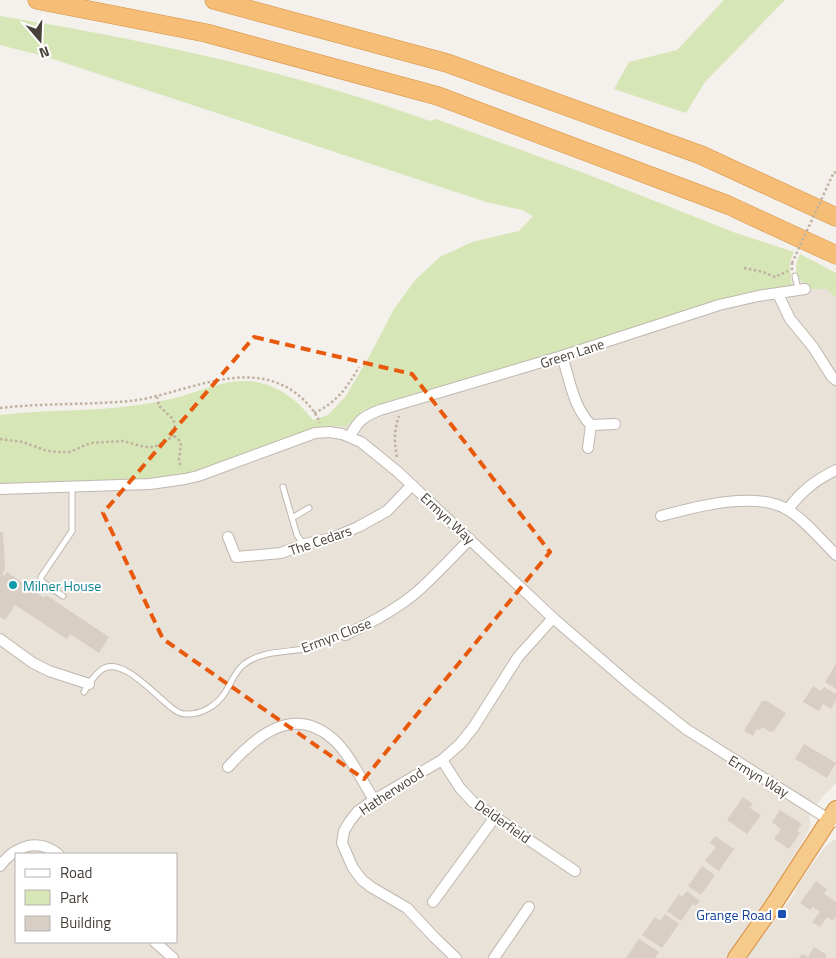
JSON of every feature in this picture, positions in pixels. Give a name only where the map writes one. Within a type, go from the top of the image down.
[{"type":"highway","points":[[37,0],[206,33],[438,96],[728,205],[836,255]]},
{"type":"highway","points":[[214,0],[447,63],[701,155],[836,217]]},
{"type":"highway","points":[[736,958],[834,817]]},
{"type":"street","name":"Green Lane","points":[[350,436],[359,420],[367,415],[562,356],[719,305],[802,289]]},
{"type":"street","points":[[778,294],[790,319],[813,347],[836,380]]},
{"type":"street","points":[[562,356],[582,416],[591,425],[615,424]]},
{"type":"street","points":[[588,448],[591,425]]},
{"type":"street","name":"Ermyn Way","points":[[0,489],[150,484],[185,479],[315,433],[330,432],[350,436],[398,472],[553,618],[633,687],[686,729],[756,775],[810,806],[834,817]]},
{"type":"street","points":[[788,509],[807,487],[836,470]]},
{"type":"street","name":"The Cedars","points":[[228,537],[236,557],[281,553],[305,544],[332,538],[358,527],[387,511],[412,485]]},
{"type":"street","points":[[661,516],[716,503],[755,501],[773,504],[788,509],[836,555]]},
{"type":"street","name":"Ermyn Close","points":[[344,635],[377,619],[401,604],[418,591],[470,539]]},
{"type":"street","name":"Hatherwood","points":[[456,958],[407,908],[371,887],[353,868],[342,844],[344,831],[358,810],[442,760],[460,744],[473,728],[518,657],[553,618]]},
{"type":"street","points":[[0,639],[33,663],[86,688]]},
{"type":"street","points":[[228,767],[244,749],[268,731],[282,726],[298,724],[314,727],[334,740],[344,751],[374,800]]},
{"type":"street","name":"Delderfield","points":[[442,760],[460,788],[473,802],[575,871]]},
{"type":"street","points":[[433,902],[495,817]]},
{"type":"street","points":[[0,866],[7,856],[27,845],[35,844],[56,853]]},
{"type":"street","points":[[494,958],[529,908]]},
{"type":"street","points":[[156,943],[173,958]]},
{"type":"lane","points":[[795,276],[802,289]]},
{"type":"lane","points":[[63,596],[41,581],[41,577],[72,531],[72,488]]},
{"type":"lane","points":[[283,488],[297,535],[305,544]]},
{"type":"lane","points":[[292,518],[309,508]]},
{"type":"lane","name":"Ermyn Close","points":[[86,688],[100,670],[110,666],[117,666],[127,670],[169,706],[184,714],[199,712],[214,705],[225,693],[233,676],[243,665],[255,658],[271,653],[310,648],[344,635]]},
{"type":"path","points":[[792,263],[835,172]]},
{"type":"path","points":[[744,268],[775,277],[792,270]]},
{"type":"path","points":[[314,413],[336,400],[348,386],[359,367]]},
{"type":"path","points":[[0,408],[114,402],[156,397],[229,378],[246,378],[270,380],[300,396],[319,421],[322,432]]},
{"type":"path","points":[[156,397],[159,406],[172,418],[175,424],[174,436]]},
{"type":"path","points":[[398,472],[397,456],[393,442],[395,426],[400,413],[414,401]]},
{"type":"path","points":[[0,439],[23,442],[47,451],[70,452],[90,443],[98,442],[123,441],[145,447],[154,447],[174,436]]},
{"type":"path","points":[[174,436],[182,444],[179,459],[185,479]]},
{"type":"highlighted area","points":[[254,337],[412,374],[550,552],[364,779],[163,639],[103,513]]},
{"type":"shaded area","points":[[798,277],[808,288],[827,289],[836,298],[836,783],[822,797],[809,817],[811,826],[798,850],[727,958],[0,958],[0,486],[333,426],[346,427],[363,411],[389,401],[791,287],[792,278]]},
{"type":"shaded area","points":[[833,840],[836,840],[836,958],[744,958],[763,930],[776,919],[792,897],[802,878],[825,847]]},
{"type":"green space","points":[[724,0],[785,0],[705,82],[686,113],[614,89],[629,62],[677,50]]},
{"type":"green space","points":[[0,16],[55,25],[218,59],[325,87],[430,121],[436,119],[584,173],[733,232],[794,252],[790,263],[791,287],[389,401],[363,411],[346,427],[333,426],[310,430],[206,470],[178,478],[0,486],[0,415],[104,409],[138,405],[175,398],[228,382],[246,381],[266,384],[284,393],[292,398],[313,420],[328,415],[346,396],[394,309],[416,279],[440,257],[472,242],[519,231],[533,216],[522,210],[486,202],[47,57],[0,45]]},
{"type":"green space","points":[[800,254],[836,273],[836,298],[827,289],[808,289],[799,277],[796,269]]},
{"type":"building","name":"Milner House","points":[[0,532],[3,532],[5,570],[2,574],[4,576],[7,572],[44,598],[46,595],[109,637],[99,653],[70,634],[67,639],[15,605],[5,620],[0,617]]},
{"type":"building","points":[[836,664],[836,689],[825,682]]},
{"type":"building","points":[[813,686],[821,691],[824,687],[836,694],[836,700],[831,709],[823,704],[819,711],[803,702]]},
{"type":"building","points":[[762,701],[767,701],[786,713],[774,731],[770,732],[762,727],[760,730],[757,729],[753,736],[744,731]]},
{"type":"building","points":[[804,744],[836,763],[827,778],[795,759]]},
{"type":"building","points":[[743,797],[753,804],[750,808],[761,815],[747,834],[727,820]]},
{"type":"building","points":[[780,810],[802,824],[797,831],[800,833],[789,849],[774,839],[781,829],[772,822]]},
{"type":"building","points":[[715,836],[734,849],[719,871],[705,861],[716,847],[710,843]]},
{"type":"building","points":[[702,866],[715,875],[701,895],[688,886]]},
{"type":"building","points":[[816,881],[827,889],[824,894],[836,902],[836,916],[833,921],[827,917],[820,927],[812,922],[820,912],[813,907],[810,910],[800,903]]},
{"type":"building","points":[[687,891],[700,901],[695,906],[693,904],[681,921],[667,911],[679,894],[682,897]]},
{"type":"building","points":[[665,914],[679,924],[662,948],[642,935],[655,917],[660,921]]},
{"type":"building","points":[[639,939],[659,952],[655,958],[626,958]]},
{"type":"building","points":[[814,947],[827,955],[825,958],[799,958],[802,954],[808,957]]},
{"type":"place","name":"Milner House","points":[[13,585]]},
{"type":"place","name":"Grange Road","points":[[782,914]]}]
